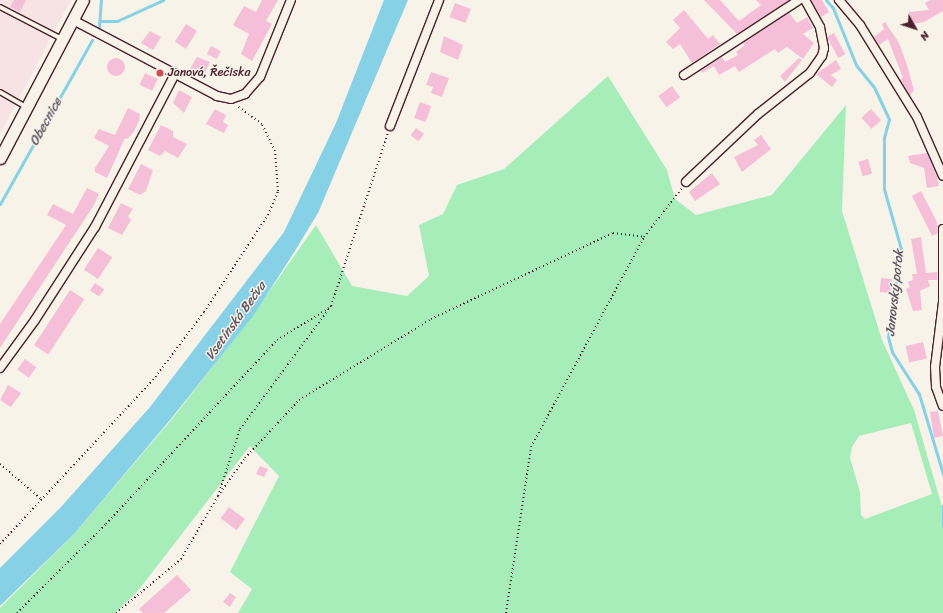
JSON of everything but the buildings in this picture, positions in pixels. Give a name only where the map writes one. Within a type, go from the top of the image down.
[{"type":"main road","points":[[0,158],[83,0]]},
{"type":"street","points":[[72,20],[217,96],[232,100],[245,94],[260,77],[291,0]]},
{"type":"street","points":[[390,126],[439,0]]},
{"type":"street","points":[[684,75],[798,0]]},
{"type":"street","points":[[686,182],[758,114],[810,72],[819,60],[824,42],[820,26],[805,0]]},
{"type":"street","points":[[839,0],[860,25],[917,117],[943,176]]},
{"type":"street","points":[[0,368],[36,320],[95,227],[175,74]]},
{"type":"street","points":[[943,229],[943,302],[935,367],[936,386],[943,406]]},
{"type":"lane","points":[[0,7],[62,39]]},
{"type":"lane","points":[[0,92],[26,107]]},
{"type":"path","points":[[0,544],[157,374],[225,282],[272,206],[278,184],[271,140],[262,124],[232,100]]},
{"type":"path","points":[[218,496],[240,429],[331,306],[390,126]]},
{"type":"path","points":[[506,613],[531,448],[644,237],[686,182]]},
{"type":"path","points":[[116,613],[181,559],[218,496],[245,458],[299,400],[424,323],[614,234],[644,237]]},
{"type":"path","points":[[17,613],[106,524],[278,340],[331,306]]},
{"type":"path","points":[[0,464],[41,499]]},
{"type":"shaded area","points":[[0,0],[71,0],[0,134]]},
{"type":"green space","points":[[608,76],[667,170],[675,199],[696,215],[772,195],[846,105],[842,211],[882,340],[914,410],[943,510],[943,613],[238,613],[252,589],[230,572],[279,476],[250,446],[137,592],[115,613],[0,613],[0,608],[74,534],[172,419],[249,320],[316,225],[352,286],[407,296],[429,276],[419,225],[443,214],[457,185],[504,169]],"holes":[[[911,423],[932,494],[865,519],[861,515],[860,492],[850,458],[852,447],[859,436]]]},
{"type":"water","name":"Vsetínská Bečva","points":[[384,0],[408,0],[318,213],[293,254],[253,316],[170,420],[74,534],[0,606],[0,568],[61,507],[150,407],[284,232],[336,123]]},
{"type":"waterway","name":"Obecnice","points":[[99,27],[101,0]]},
{"type":"waterway","points":[[101,21],[117,21],[163,0]]},
{"type":"waterway","name":"Janovský potok","points":[[826,0],[833,8],[856,65],[874,87],[889,119],[884,138],[884,189],[901,249],[888,337],[892,352],[919,394],[943,474]]},
{"type":"waterway","name":"Obecnice","points":[[0,204],[92,40]]},
{"type":"waterway","name":"Janovský potok","points":[[943,506],[943,525]]},
{"type":"place","name":"Janová, Řečiska","points":[[160,73]]}]
